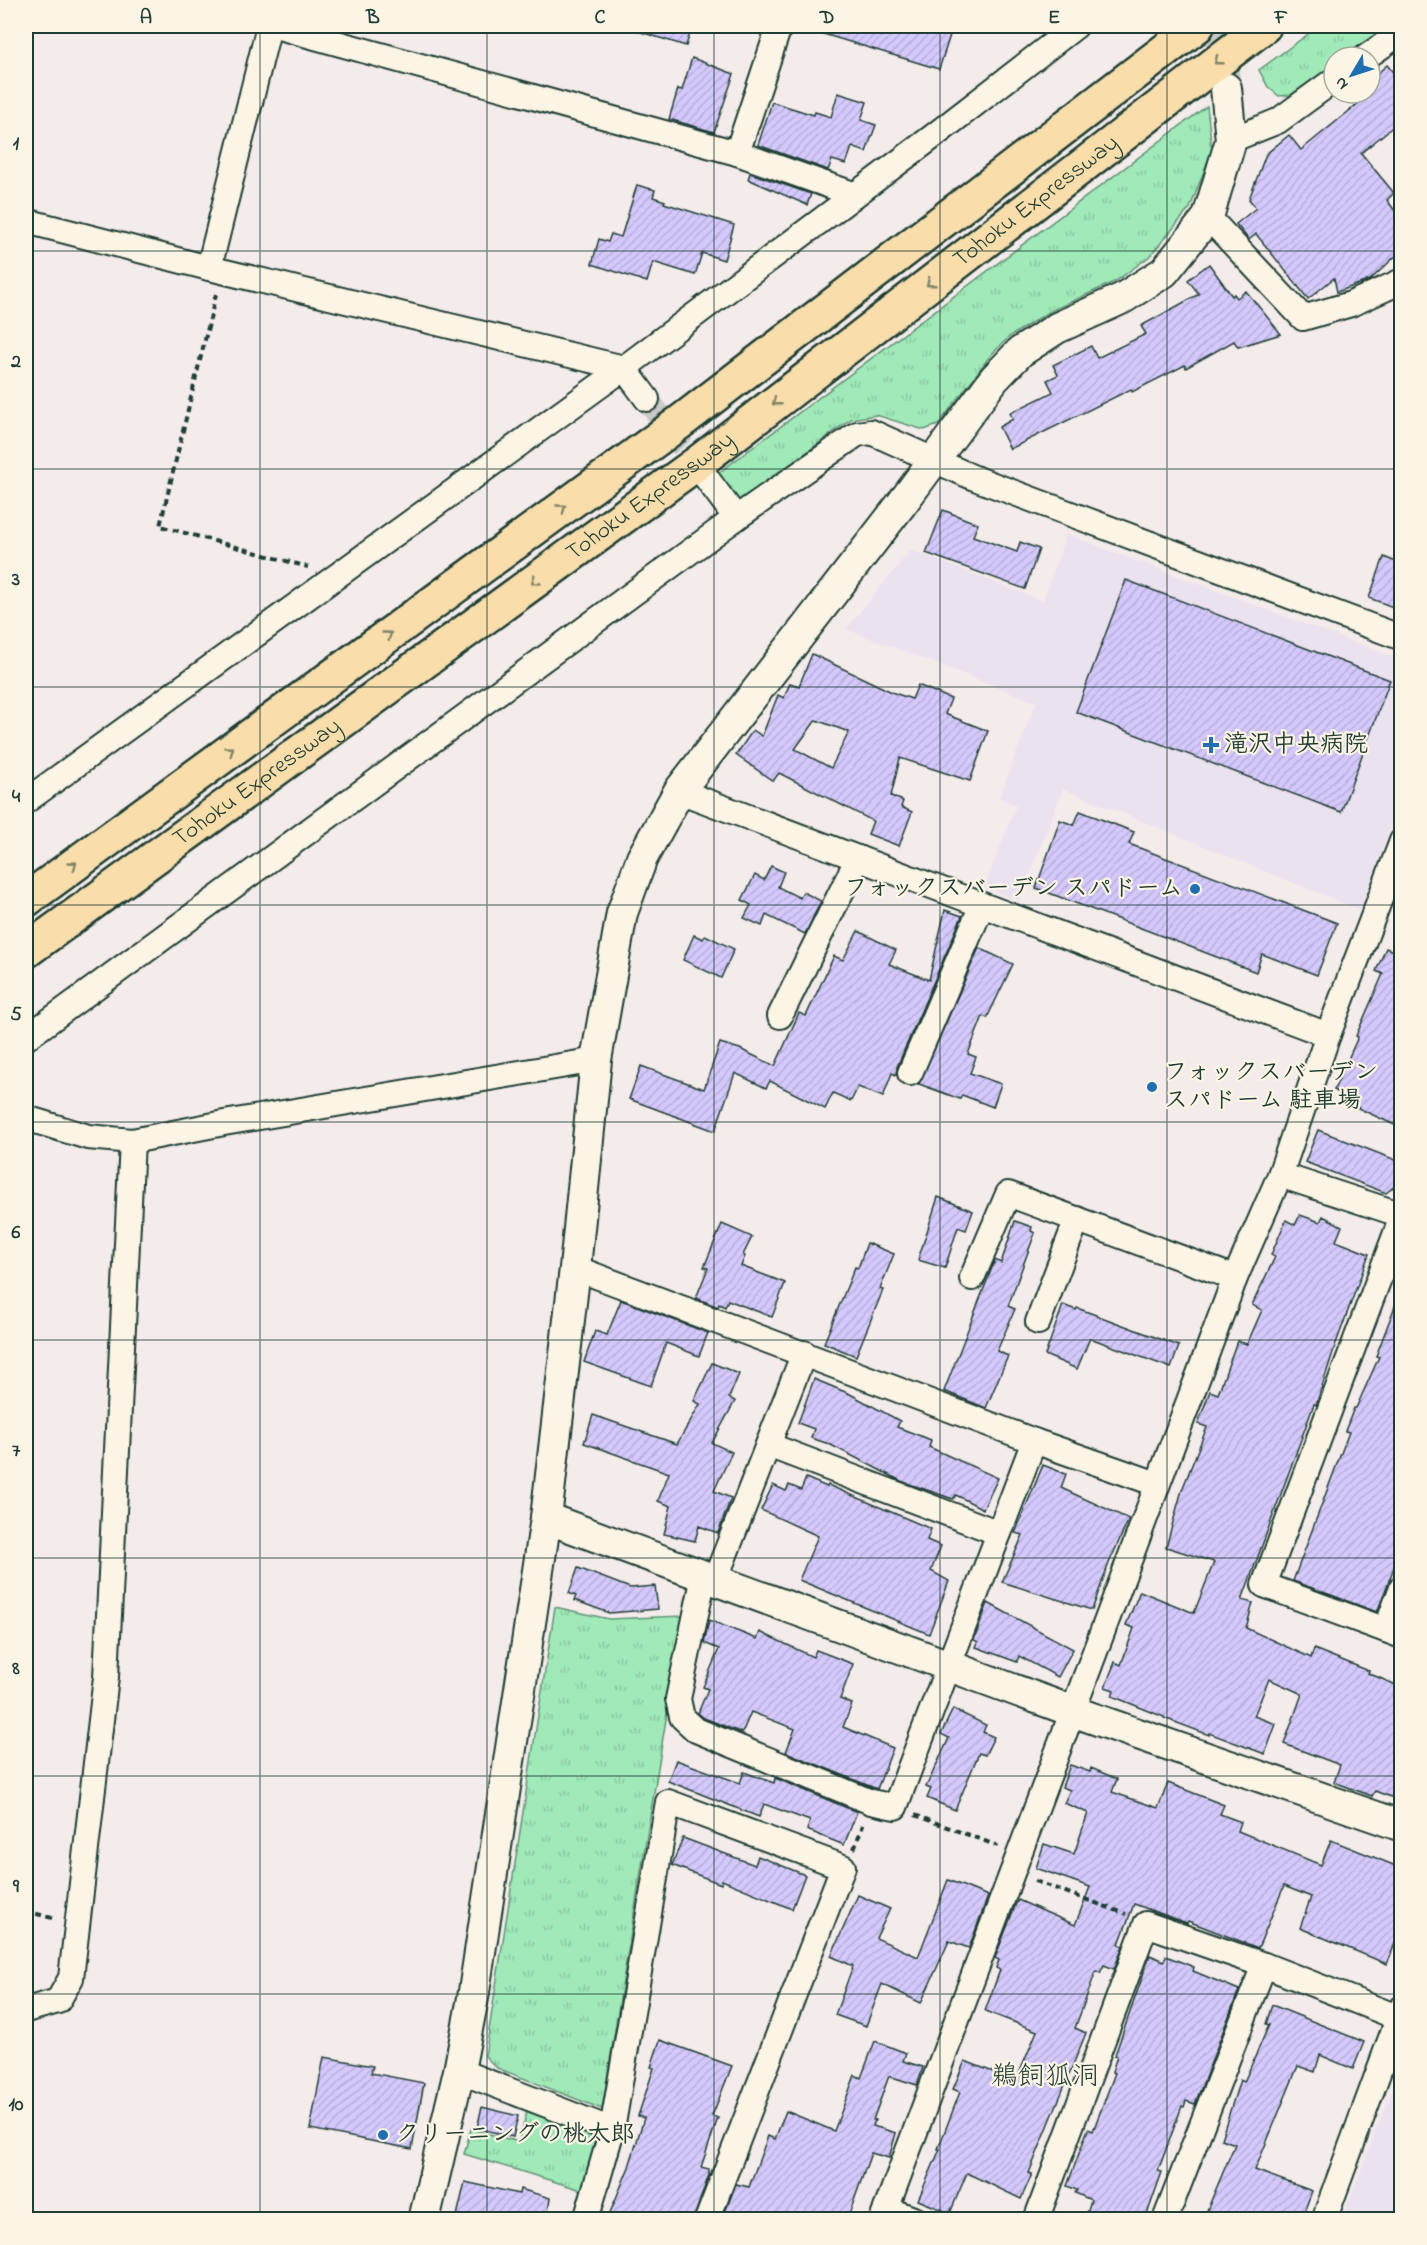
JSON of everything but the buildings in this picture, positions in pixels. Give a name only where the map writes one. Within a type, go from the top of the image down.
[{"type":"highway","name":"Tohoku Expressway","points":[[26,900],[679,423],[1197,26]]},
{"type":"highway","name":"Tohoku Expressway","points":[[26,951],[700,461],[1264,26]]},
{"type":"street","points":[[215,269],[269,26]]},
{"type":"street","points":[[275,26],[737,153],[853,194]]},
{"type":"street","points":[[737,153],[777,33],[773,26]]},
{"type":"street","points":[[26,801],[624,368],[853,194],[931,138],[1076,26]]},
{"type":"street","points":[[1382,46],[1401,32]]},
{"type":"street","points":[[424,2220],[459,2071],[473,1998],[546,1518],[596,1060],[622,913],[642,858],[679,791],[994,379],[1020,352],[1057,328],[1124,298],[1164,272],[1208,217],[1231,140],[1226,88]]},
{"type":"street","points":[[1231,140],[1278,121],[1322,89]]},
{"type":"street","points":[[1208,217],[1304,318],[1351,304],[1401,281]]},
{"type":"street","points":[[26,221],[624,368],[647,399]]},
{"type":"street","points":[[26,1038],[736,518],[856,434],[871,432],[972,477],[1401,638]]},
{"type":"street","points":[[705,476],[736,518]]},
{"type":"street","points":[[679,791],[1328,1035]]},
{"type":"street","points":[[916,2220],[884,2214],[1235,1278],[1280,1174],[1328,1035],[1401,841]]},
{"type":"street","points":[[780,1016],[858,858]]},
{"type":"street","points":[[910,1073],[982,905]]},
{"type":"street","points":[[26,1118],[88,1137],[132,1141],[224,1123],[596,1060]]},
{"type":"street","points":[[26,2010],[58,2001],[71,1978],[106,1677],[132,1141]]},
{"type":"street","points":[[1280,1174],[1401,1216],[1264,1585],[1394,1633],[1401,1587]]},
{"type":"street","points":[[972,1278],[1008,1194],[1235,1278]]},
{"type":"street","points":[[1038,1322],[1077,1219]]},
{"type":"street","points":[[575,1268],[1034,1441],[1157,1484]]},
{"type":"street","points":[[804,1353],[768,1445],[710,1578],[678,1700],[682,1717],[696,1730],[871,1802],[895,1807],[1034,1441]]},
{"type":"street","points":[[768,1445],[999,1533]]},
{"type":"street","points":[[546,1518],[1071,1711],[1401,1826]]},
{"type":"street","points":[[586,2220],[612,2130],[668,1802],[843,1867],[707,2220]]},
{"type":"street","points":[[1036,2220],[1146,1924],[1400,2015],[1324,2220]]},
{"type":"street","points":[[1165,2220],[1264,1965]]},
{"type":"street","points":[[459,2071],[612,2130]]},
{"type":"path","points":[[215,269],[160,526],[337,575]]},
{"type":"path","points":[[843,1867],[850,1859],[871,1802]]},
{"type":"path","points":[[895,1807],[1146,1924]]},
{"type":"shaded area","name":"滝沢中央病院","points":[[1066,534],[1401,660],[1401,800],[1360,910],[1063,789],[1019,901],[984,888],[1016,806],[999,798],[1036,702],[846,629],[911,550],[1043,601]]},
{"type":"shaded area","points":[[1401,2068],[1401,2219],[1346,2219],[1343,2215]]},
{"type":"green space","points":[[1319,26],[1387,26],[1361,45],[1322,45],[1322,73],[1291,95],[1279,96],[1268,87],[1259,70]]},
{"type":"green space","points":[[1207,106],[1212,150],[1190,208],[1150,256],[1116,281],[1049,312],[1009,337],[990,356],[938,425],[924,430],[876,415],[851,419],[738,504],[716,475]]},
{"type":"green space","points":[[555,1607],[609,1619],[683,1616],[602,2109],[497,2068],[485,2056]]},
{"type":"green space","points":[[528,2107],[601,2137],[585,2191],[464,2154],[471,2129],[519,2142]]},
{"type":"tunnel","points":[[1218,26],[1225,79]]},
{"type":"tunnel","points":[[647,399],[705,476]]},
{"type":"place","name":"滝沢中央病院","points":[[1211,745]]},
{"type":"place","name":"フォックスバーデン スパドーム","points":[[1195,889]]},
{"type":"place","name":"フォックスバーデン スパドーム 駐車場","points":[[1152,1087]]},
{"type":"place","name":"クリーニングの桃太郎","points":[[383,2135]]},
{"type":"district","name":"鵜飼狐洞","points":[[1045,2077]]}]
